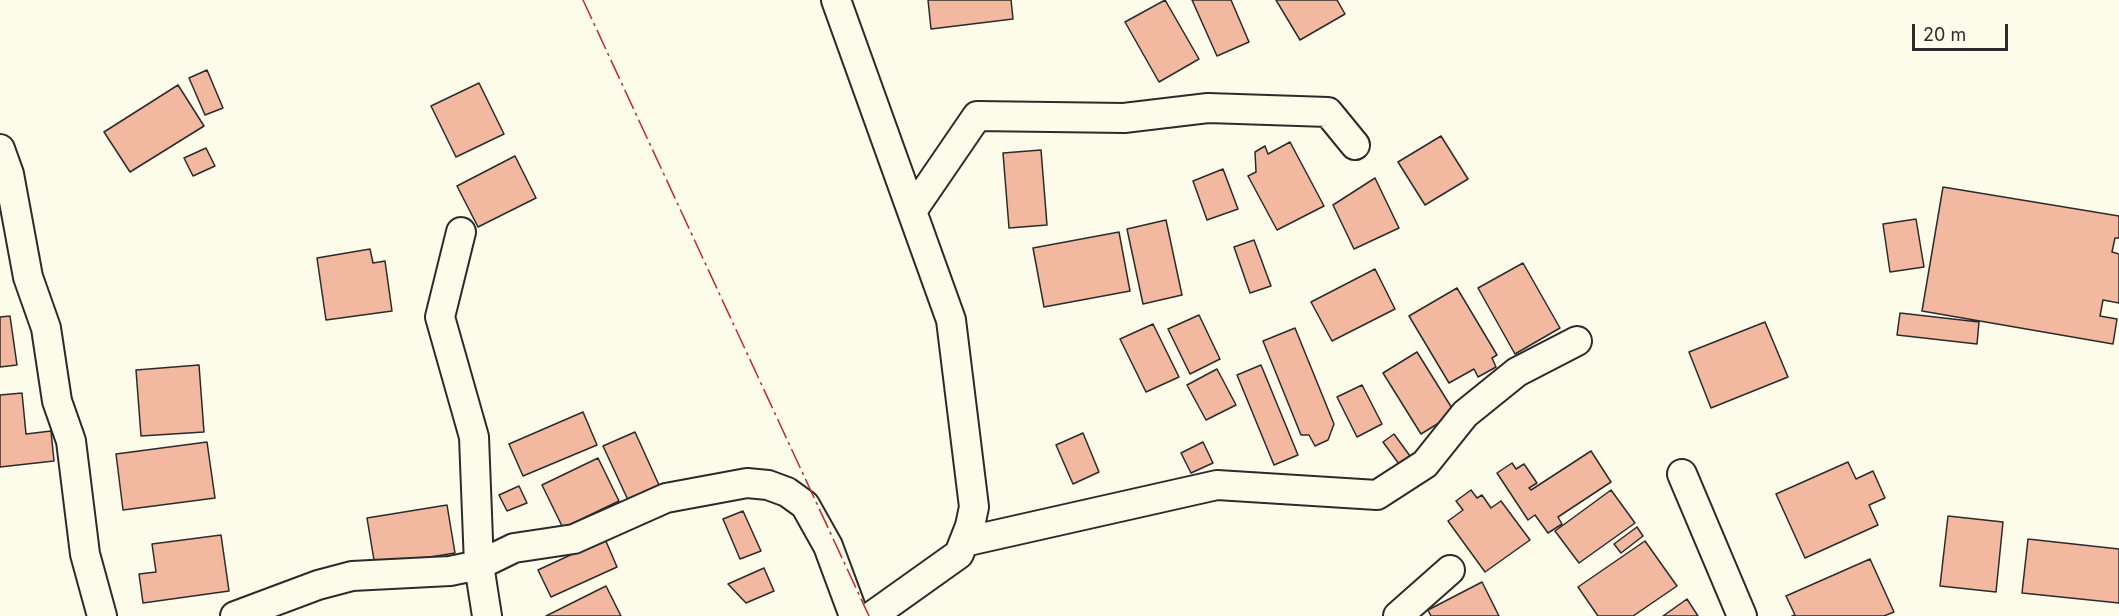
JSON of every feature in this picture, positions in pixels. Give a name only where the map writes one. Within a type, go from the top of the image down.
[{"type":"street","points":[[836,0],[951,320],[974,507],[959,554],[950,563],[872,616]]},
{"type":"street","points":[[912,211],[977,116],[1124,118],[1208,108],[1328,112],[1355,145]]},
{"type":"street","points":[[3,168],[28,277],[46,328],[57,401],[71,441],[85,554],[102,616]]},
{"type":"street","points":[[461,232],[440,317],[474,437],[479,565],[487,616]]},
{"type":"street","points":[[964,542],[1217,485],[1377,495],[1425,464],[1464,414],[1517,372],[1577,341]]},
{"type":"street","points":[[1682,474],[1742,616]]},
{"type":"street","points":[[235,616],[318,585],[352,576],[450,571],[479,565],[514,548],[574,539],[666,498],[747,483],[768,485],[787,492],[805,505],[828,546],[854,616]]},
{"type":"street","points":[[1398,616],[1450,570]]},
{"type":"building","points":[[928,0],[1011,0],[1013,19],[931,29]]},
{"type":"building","points":[[1165,0],[1199,59],[1159,82],[1125,22]]},
{"type":"building","points":[[1192,0],[1231,0],[1249,42],[1217,56]]},
{"type":"building","points":[[1276,0],[1337,0],[1345,14],[1300,40]]},
{"type":"building","points":[[207,70],[223,108],[205,115],[189,78]]},
{"type":"building","points":[[479,83],[504,134],[456,157],[431,106]]},
{"type":"building","points":[[178,85],[204,126],[130,172],[104,132]]},
{"type":"building","points":[[1441,136],[1468,179],[1425,205],[1398,162]]},
{"type":"building","points":[[1290,142],[1324,206],[1277,230],[1248,176],[1256,172],[1255,152],[1265,146],[1268,154]]},
{"type":"building","points":[[206,148],[215,166],[193,176],[184,158]]},
{"type":"building","points":[[1041,150],[1047,225],[1009,228],[1003,153]]},
{"type":"building","points":[[515,156],[536,198],[478,227],[457,186]]},
{"type":"building","points":[[1223,169],[1238,209],[1207,220],[1193,181]]},
{"type":"building","points":[[1375,178],[1399,228],[1354,249],[1333,205]]},
{"type":"building","points":[[1943,187],[2119,216],[2119,238],[2115,238],[2112,252],[2119,254],[2119,303],[2103,300],[2100,316],[2117,319],[2113,344],[1922,311]]},
{"type":"building","points":[[1916,219],[1924,267],[1890,272],[1883,224]]},
{"type":"building","points":[[1166,220],[1182,295],[1143,304],[1127,229]]},
{"type":"building","points":[[1119,232],[1130,291],[1044,307],[1033,248]]},
{"type":"building","points":[[1254,240],[1271,286],[1250,293],[1234,247]]},
{"type":"building","points":[[370,249],[373,263],[385,261],[392,311],[326,320],[317,258]]},
{"type":"building","points":[[1523,263],[1560,328],[1515,354],[1478,288]]},
{"type":"building","points":[[1375,269],[1395,309],[1332,341],[1311,302]]},
{"type":"building","points":[[1457,288],[1497,355],[1492,358],[1496,367],[1478,377],[1474,369],[1449,383],[1409,316]]},
{"type":"building","points":[[1900,313],[1979,322],[1977,344],[1897,335]]},
{"type":"building","points":[[1199,315],[1220,359],[1190,374],[1168,329]]},
{"type":"building","points":[[10,316],[17,365],[0,367],[0,317]]},
{"type":"building","points":[[1765,322],[1788,377],[1711,408],[1689,352]]},
{"type":"building","points":[[1153,324],[1179,377],[1146,392],[1120,339]]},
{"type":"building","points":[[1295,328],[1334,424],[1328,440],[1315,446],[1309,435],[1301,435],[1263,341]]},
{"type":"building","points":[[1417,352],[1455,413],[1421,434],[1383,373]]},
{"type":"building","points":[[199,365],[204,432],[141,436],[136,370]]},
{"type":"building","points":[[1261,365],[1298,455],[1274,465],[1237,375]]},
{"type":"building","points":[[1217,369],[1236,405],[1206,420],[1187,385]]},
{"type":"building","points":[[1362,385],[1382,424],[1357,437],[1337,397]]},
{"type":"building","points":[[22,393],[26,434],[51,431],[54,461],[0,467],[0,395]]},
{"type":"building","points":[[583,412],[597,445],[523,476],[509,444]]},
{"type":"building","points":[[635,432],[659,485],[628,500],[603,446]]},
{"type":"building","points":[[1083,433],[1099,472],[1073,484],[1056,445]]},
{"type":"building","points":[[1394,434],[1410,456],[1399,464],[1383,442]]},
{"type":"building","points":[[207,442],[215,498],[123,510],[116,454]]},
{"type":"building","points":[[1203,442],[1213,463],[1191,473],[1181,453]]},
{"type":"building","points":[[1591,451],[1611,482],[1558,517],[1562,524],[1548,533],[1535,515],[1528,520],[1497,473],[1512,463],[1516,469],[1524,464],[1537,483],[1529,488],[1531,490]]},
{"type":"building","points":[[598,458],[619,501],[563,528],[542,485]]},
{"type":"building","points":[[1848,462],[1856,479],[1873,471],[1885,498],[1869,505],[1878,525],[1805,558],[1776,494]]},
{"type":"building","points":[[519,486],[527,503],[507,511],[499,495]]},
{"type":"building","points":[[1471,490],[1477,498],[1482,495],[1491,508],[1501,501],[1530,540],[1485,572],[1448,521],[1463,510],[1456,501]]},
{"type":"building","points":[[1611,490],[1635,523],[1579,563],[1555,531]]},
{"type":"building","points":[[447,505],[455,553],[375,566],[367,518]]},
{"type":"building","points":[[743,511],[761,551],[740,559],[723,519]]},
{"type":"building","points":[[1948,516],[2003,522],[1996,592],[1940,586]]},
{"type":"building","points":[[1637,527],[1643,536],[1621,553],[1614,544]]},
{"type":"building","points":[[221,535],[229,591],[143,603],[139,574],[156,572],[152,544]]},
{"type":"building","points":[[605,539],[617,567],[551,597],[538,570]]},
{"type":"building","points":[[2028,539],[2119,549],[2119,603],[2022,593]]},
{"type":"building","points":[[1645,541],[1677,586],[1633,616],[1598,616],[1578,587]]},
{"type":"building","points":[[1870,559],[1894,612],[1884,616],[1792,616],[1795,615],[1786,596]]},
{"type":"building","points":[[764,568],[774,591],[746,603],[728,584]]},
{"type":"building","points":[[1482,582],[1499,616],[1431,616],[1428,610]]},
{"type":"building","points":[[606,586],[621,616],[546,616]]},
{"type":"building","points":[[1687,599],[1698,616],[1663,616]]},
{"type":"power","points":[[583,0],[869,616]]}]
